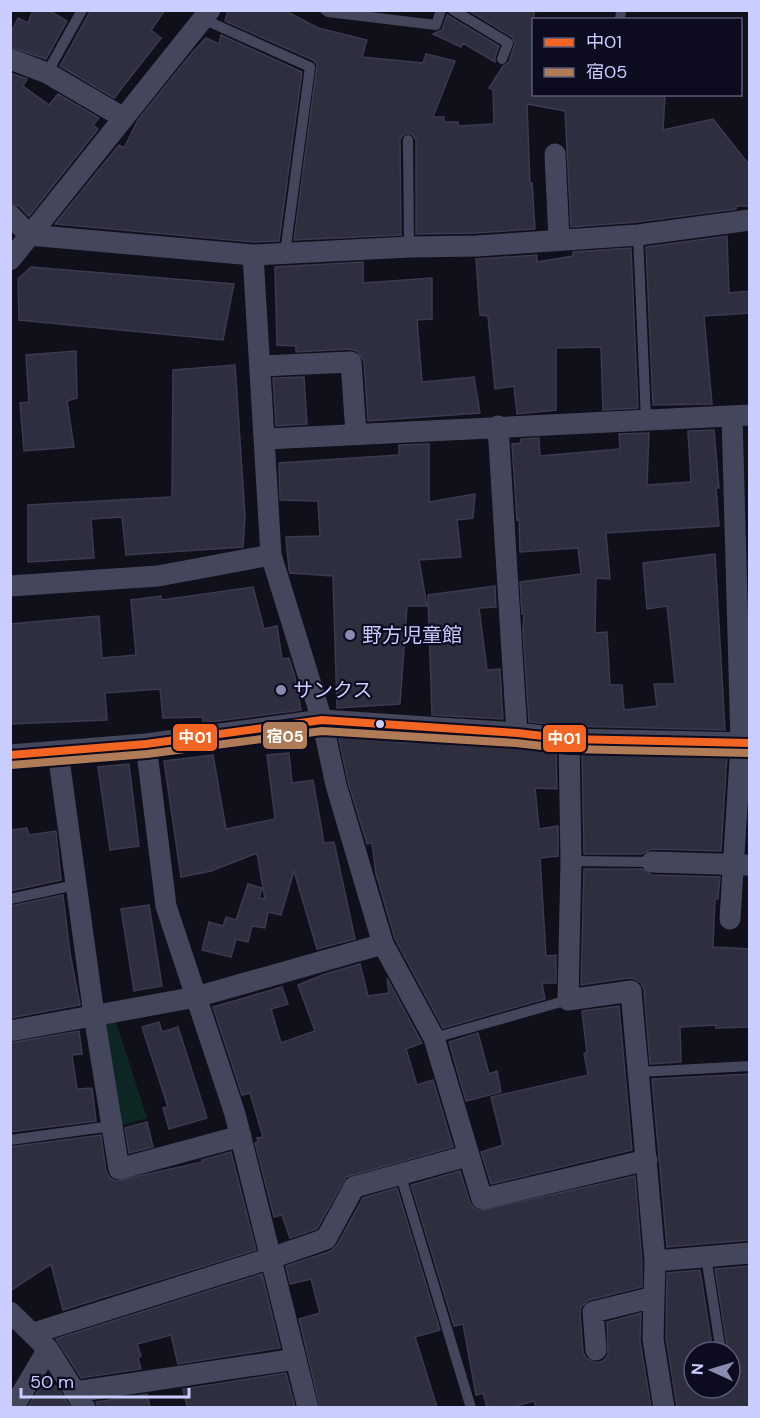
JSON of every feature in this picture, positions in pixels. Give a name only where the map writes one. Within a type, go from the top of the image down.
[{"type":"street","points":[[10,260],[206,15]]},
{"type":"street","points":[[10,59],[47,73],[124,118]]},
{"type":"street","points":[[555,154],[559,239]]},
{"type":"street","points":[[10,215],[29,235],[253,255],[409,246],[477,246],[638,235],[750,220]]},
{"type":"street","points":[[253,255],[266,439],[271,555],[322,720],[336,785],[383,944],[434,1038],[467,1156],[482,1199],[647,1160]]},
{"type":"street","points":[[261,366],[351,362],[356,434]]},
{"type":"street","points":[[266,439],[741,416],[745,743],[741,864],[730,919]]},
{"type":"street","points":[[498,426],[517,733]]},
{"type":"street","points":[[10,586],[158,576],[271,555]]},
{"type":"street","points":[[10,755],[146,744],[322,720],[517,733],[569,739],[745,743]]},
{"type":"street","points":[[569,739],[568,1000],[631,991],[655,1261],[653,1339],[664,1407]]},
{"type":"street","points":[[146,744],[166,906],[241,1136],[308,1407]]},
{"type":"street","points":[[58,752],[94,1015],[119,1169],[241,1136]]},
{"type":"street","points":[[652,862],[741,864]]},
{"type":"street","points":[[10,1031],[196,997],[383,944]]},
{"type":"street","points":[[12,1407],[41,1341],[326,1239],[354,1186],[467,1156]]},
{"type":"street","points":[[655,1261],[750,1253]]},
{"type":"street","points":[[596,1350],[592,1312],[654,1297]]},
{"type":"street","points":[[10,1312],[41,1341],[80,1400],[296,1359]]},
{"type":"lane","points":[[47,73],[82,10]]},
{"type":"lane","points":[[325,10],[436,25],[441,10]]},
{"type":"lane","points":[[453,10],[508,43],[502,59]]},
{"type":"lane","points":[[206,15],[310,68],[285,253]]},
{"type":"lane","points":[[408,140],[409,246]]},
{"type":"lane","points":[[638,235],[646,419]]},
{"type":"lane","points":[[570,861],[652,862]]},
{"type":"lane","points":[[10,899],[75,885]]},
{"type":"lane","points":[[434,1038],[568,1000]]},
{"type":"lane","points":[[639,1072],[750,1066]]},
{"type":"lane","points":[[10,1140],[112,1126]]},
{"type":"lane","points":[[400,1173],[471,1407]]},
{"type":"lane","points":[[706,1257],[718,1340]]},
{"type":"green space","points":[[114,1016],[147,1118],[116,1127],[98,1018]]},
{"type":"building","points":[[33,10],[48,10],[67,21],[46,59],[10,47],[10,35],[18,18],[28,23]]},
{"type":"building","points":[[91,10],[165,10],[151,30],[161,38],[114,98],[60,66]]},
{"type":"building","points":[[228,10],[284,10],[318,28],[367,40],[362,57],[423,63],[426,54],[455,61],[433,117],[444,117],[444,122],[458,122],[458,126],[494,124],[493,90],[489,88],[503,66],[509,62],[515,43],[512,37],[468,10],[534,10],[534,18],[532,18],[532,96],[665,96],[663,130],[713,119],[750,166],[750,206],[736,206],[736,209],[637,222],[571,227],[565,111],[527,104],[530,184],[532,183],[535,229],[416,234],[416,140],[412,134],[407,133],[400,140],[401,235],[294,240],[317,64],[313,60],[225,21]]},
{"type":"building","points":[[447,15],[499,46],[495,62],[463,43],[461,47],[433,34],[442,30]]},
{"type":"building","points":[[221,35],[302,72],[279,241],[253,242],[55,224],[119,145],[124,148],[138,120],[192,53],[206,38],[219,44]]},
{"type":"building","points":[[10,73],[27,79],[23,86],[49,105],[58,94],[99,118],[93,125],[98,129],[29,216],[19,206],[10,203]]},
{"type":"building","points":[[727,236],[729,293],[750,291],[750,313],[704,316],[712,404],[653,405],[646,247]]},
{"type":"building","points":[[631,248],[638,408],[603,410],[601,347],[556,348],[556,410],[517,414],[514,386],[495,389],[488,316],[480,315],[476,259],[537,255],[537,262],[573,256],[573,252]]},
{"type":"building","points":[[363,262],[363,283],[432,278],[432,319],[417,320],[422,382],[474,377],[480,413],[368,421],[364,361],[357,351],[350,349],[296,352],[296,346],[277,345],[275,267]]},
{"type":"building","points":[[31,267],[234,284],[223,340],[19,320],[18,279]]},
{"type":"building","points":[[76,351],[77,398],[67,401],[74,447],[24,451],[20,403],[29,402],[26,355]]},
{"type":"building","points":[[235,365],[245,516],[243,547],[126,555],[122,517],[91,519],[94,558],[28,562],[28,505],[172,497],[173,370]]},
{"type":"building","points":[[304,377],[307,424],[276,426],[273,378]]},
{"type":"building","points":[[714,430],[719,488],[716,488],[719,526],[606,533],[610,579],[596,578],[595,633],[607,632],[610,685],[622,685],[624,710],[657,706],[654,684],[675,684],[667,606],[647,609],[643,563],[715,554],[725,730],[570,726],[529,722],[524,614],[522,614],[520,582],[581,574],[578,548],[520,552],[512,444],[521,443],[521,439],[539,438],[540,456],[620,449],[619,434],[649,433],[647,485],[691,482],[688,431]]},
{"type":"building","points":[[429,444],[429,502],[475,494],[473,518],[457,520],[461,557],[419,560],[427,606],[407,606],[400,704],[337,708],[333,576],[290,573],[286,537],[320,536],[318,501],[280,500],[279,463],[399,455],[399,445]]},
{"type":"building","points":[[495,586],[496,607],[479,608],[487,670],[500,669],[503,719],[432,715],[428,595]]},
{"type":"building","points":[[253,587],[264,629],[277,626],[282,659],[289,658],[301,710],[203,723],[203,717],[163,718],[160,689],[105,693],[107,720],[10,724],[10,624],[99,616],[102,658],[136,655],[131,600],[161,596],[162,600]]},
{"type":"building","points":[[338,734],[398,738],[398,743],[433,742],[433,740],[556,750],[557,789],[535,788],[539,829],[558,826],[558,856],[540,858],[546,956],[556,955],[556,983],[542,983],[545,999],[443,1028],[395,939],[376,874],[372,843],[367,844],[348,782]]},
{"type":"building","points":[[582,752],[727,755],[721,851],[652,849],[642,854],[584,854]]},
{"type":"building","points":[[289,753],[292,783],[313,780],[324,843],[334,842],[355,939],[317,949],[294,871],[281,915],[268,912],[265,928],[252,926],[248,942],[236,939],[231,957],[202,950],[209,922],[223,926],[226,917],[236,920],[248,884],[262,888],[259,898],[265,899],[257,853],[211,871],[181,877],[164,761],[213,755],[226,829],[275,819],[267,755]]},
{"type":"building","points":[[129,764],[139,846],[110,850],[98,767]]},
{"type":"building","points":[[27,828],[29,835],[56,831],[61,880],[10,891],[10,830]]},
{"type":"building","points":[[584,869],[642,869],[652,875],[720,877],[718,899],[715,899],[713,947],[750,949],[750,1027],[716,1028],[716,1025],[680,1027],[681,1062],[650,1064],[644,990],[641,983],[629,978],[581,985]]},
{"type":"building","points":[[63,895],[70,953],[80,1005],[10,1018],[10,906]]},
{"type":"building","points":[[149,905],[162,986],[134,991],[121,909]]},
{"type":"building","points":[[360,964],[368,996],[389,993],[387,978],[422,1043],[406,1049],[417,1085],[433,1080],[453,1147],[346,1177],[317,1229],[290,1238],[282,1215],[274,1217],[255,1143],[258,1142],[257,1138],[263,1137],[250,1093],[242,1095],[213,1007],[282,987],[288,1004],[271,1009],[281,1043],[315,1031],[298,985]]},
{"type":"building","points":[[619,1006],[632,1150],[491,1184],[481,1152],[503,1145],[491,1097],[588,1075],[584,1053],[587,1053],[582,1011]]},
{"type":"building","points":[[159,1022],[162,1032],[178,1027],[207,1118],[169,1129],[163,1108],[168,1107],[142,1027]]},
{"type":"building","points":[[79,1031],[82,1054],[72,1055],[77,1089],[92,1088],[96,1121],[10,1132],[10,1043]]},
{"type":"building","points":[[478,1033],[489,1074],[497,1071],[501,1092],[466,1101],[449,1042]]},
{"type":"building","points":[[750,1074],[750,1240],[667,1247],[652,1079]]},
{"type":"building","points":[[147,1122],[153,1147],[129,1153],[125,1128]]},
{"type":"building","points":[[101,1135],[106,1171],[110,1178],[116,1181],[202,1162],[202,1160],[231,1152],[256,1250],[63,1310],[51,1264],[10,1291],[10,1147]]},
{"type":"building","points":[[460,1171],[470,1203],[479,1211],[635,1176],[642,1287],[589,1300],[581,1307],[580,1313],[583,1352],[586,1358],[596,1363],[603,1361],[608,1355],[607,1322],[641,1313],[640,1341],[651,1407],[536,1407],[534,1401],[513,1407],[487,1407],[483,1393],[476,1395],[463,1324],[454,1326],[411,1185]]},
{"type":"building","points":[[397,1188],[440,1330],[415,1337],[437,1407],[320,1407],[299,1319],[320,1313],[311,1279],[290,1284],[286,1266],[331,1251],[337,1245],[363,1198]]},
{"type":"building","points":[[750,1266],[750,1407],[677,1407],[666,1338],[667,1273],[700,1270],[711,1340],[682,1340],[682,1400],[742,1400],[742,1340],[726,1340],[715,1269]]},
{"type":"building","points":[[262,1274],[280,1348],[178,1364],[171,1335],[137,1344],[141,1356],[138,1358],[141,1369],[81,1378],[56,1339]]},
{"type":"building","points":[[286,1373],[295,1407],[187,1407],[183,1389]]},
{"type":"building","points":[[45,1379],[57,1387],[70,1407],[28,1407]]},
{"type":"building","points":[[147,1394],[150,1407],[98,1407],[96,1402]]},
{"type":"transit line","name":"中01","points":[[10,755],[146,744],[322,720],[517,733],[569,739],[750,743]]},
{"type":"transit line","name":"宿05","points":[[11,765],[147,754],[322,731],[516,743],[569,749],[750,753]]},
{"type":"place","name":"野方児童館","points":[[350,635]]},
{"type":"place","name":"サンクス","points":[[281,690]]}]
